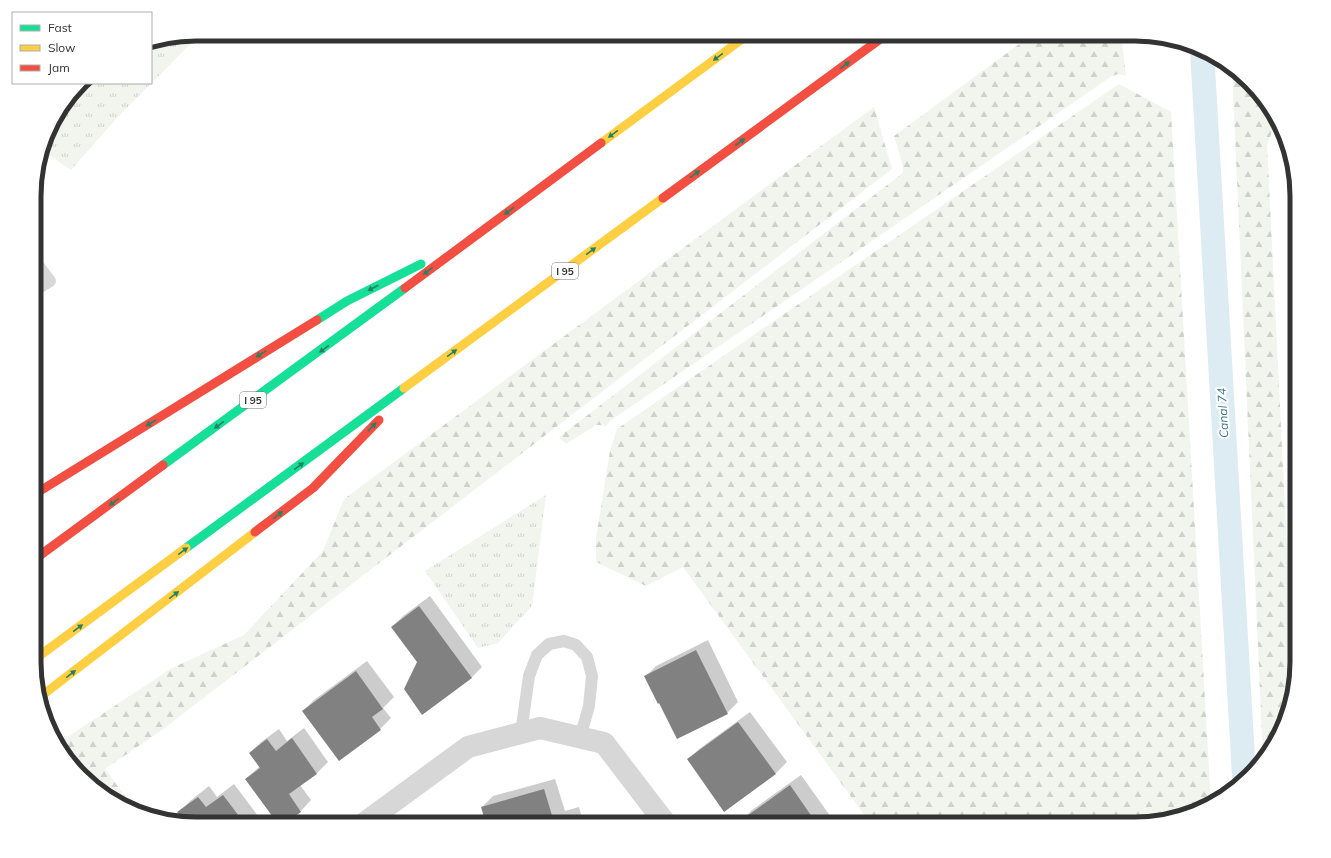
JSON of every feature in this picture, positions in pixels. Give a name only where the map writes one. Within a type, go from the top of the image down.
[{"type":"highway","name":"I 95","points":[[41,555],[363,320],[470,239],[740,41]]},
{"type":"highway","name":"I 95","points":[[41,655],[877,41]]},
{"type":"highway","points":[[41,490],[347,301],[470,239]]},
{"type":"highway","points":[[44,694],[313,488],[421,376]]},
{"type":"street","points":[[373,817],[468,747],[540,728],[604,743],[661,817]]},
{"type":"lane","points":[[41,269],[50,281],[41,286]]},
{"type":"lane","points":[[521,734],[529,676],[537,655],[549,644],[564,641],[576,645],[588,657],[592,676],[589,706],[580,738]]},
{"type":"green space","points":[[193,41],[152,83],[152,47],[176,42]]},
{"type":"green space","points":[[1023,41],[1122,41],[1126,76],[1118,74],[1112,76],[610,421],[606,426],[596,425],[566,444],[559,437],[899,176],[903,172],[903,166],[894,136]]},
{"type":"green space","points":[[1232,76],[1245,86],[1258,102],[1274,128],[1267,145],[1290,608],[1290,672],[1282,712],[1263,750]]},
{"type":"green space","points":[[89,84],[151,84],[116,119],[71,170],[47,154],[57,128],[67,110],[86,86]]},
{"type":"green space","points":[[1119,84],[1171,112],[1211,797],[1185,809],[1145,817],[866,817],[683,567],[646,586],[596,562],[596,538],[610,451],[617,429]]},
{"type":"green space","points":[[874,107],[892,169],[162,730],[105,769],[129,801],[110,791],[86,772],[63,740],[172,668],[244,635],[323,551],[344,499]]},
{"type":"green space","points":[[546,495],[532,606],[498,643],[478,648],[425,571]]},
{"type":"building","points":[[419,606],[472,678],[422,715],[404,689],[417,662],[391,627]]},
{"type":"building","points":[[696,650],[728,714],[677,739],[644,676]]},
{"type":"building","points":[[356,671],[383,709],[372,717],[381,730],[339,761],[302,711]]},
{"type":"building","points":[[738,722],[776,774],[724,812],[687,759]]},
{"type":"building","points":[[292,738],[317,774],[289,794],[301,812],[294,817],[273,817],[245,779],[260,768],[249,753],[267,739],[276,751]]},
{"type":"building","points":[[790,785],[812,817],[746,817]]},
{"type":"building","points":[[544,789],[552,817],[484,817],[481,807]]},
{"type":"building","points":[[223,795],[240,817],[186,817],[181,816],[177,812],[198,797],[206,807]]},
{"type":"waterway","name":"Canal 74","points":[[1202,57],[1244,773]]},
{"type":"traffic: fast","points":[[317,320],[347,301],[421,264]]},
{"type":"traffic: fast","points":[[163,465],[405,288]]},
{"type":"traffic: fast","points":[[186,548],[404,388]]},
{"type":"traffic: slow","points":[[601,143],[739,41]]},
{"type":"traffic: slow","points":[[404,388],[663,198]]},
{"type":"traffic: slow","points":[[44,694],[255,532]]},
{"type":"traffic: slow","points":[[41,655],[186,548]]},
{"type":"traffic: jam","points":[[663,198],[877,41]]},
{"type":"traffic: jam","points":[[405,288],[601,143]]},
{"type":"traffic: jam","points":[[41,490],[317,320]]},
{"type":"traffic: jam","points":[[255,532],[313,488],[379,420]]},
{"type":"traffic: jam","points":[[41,555],[163,465]]}]
